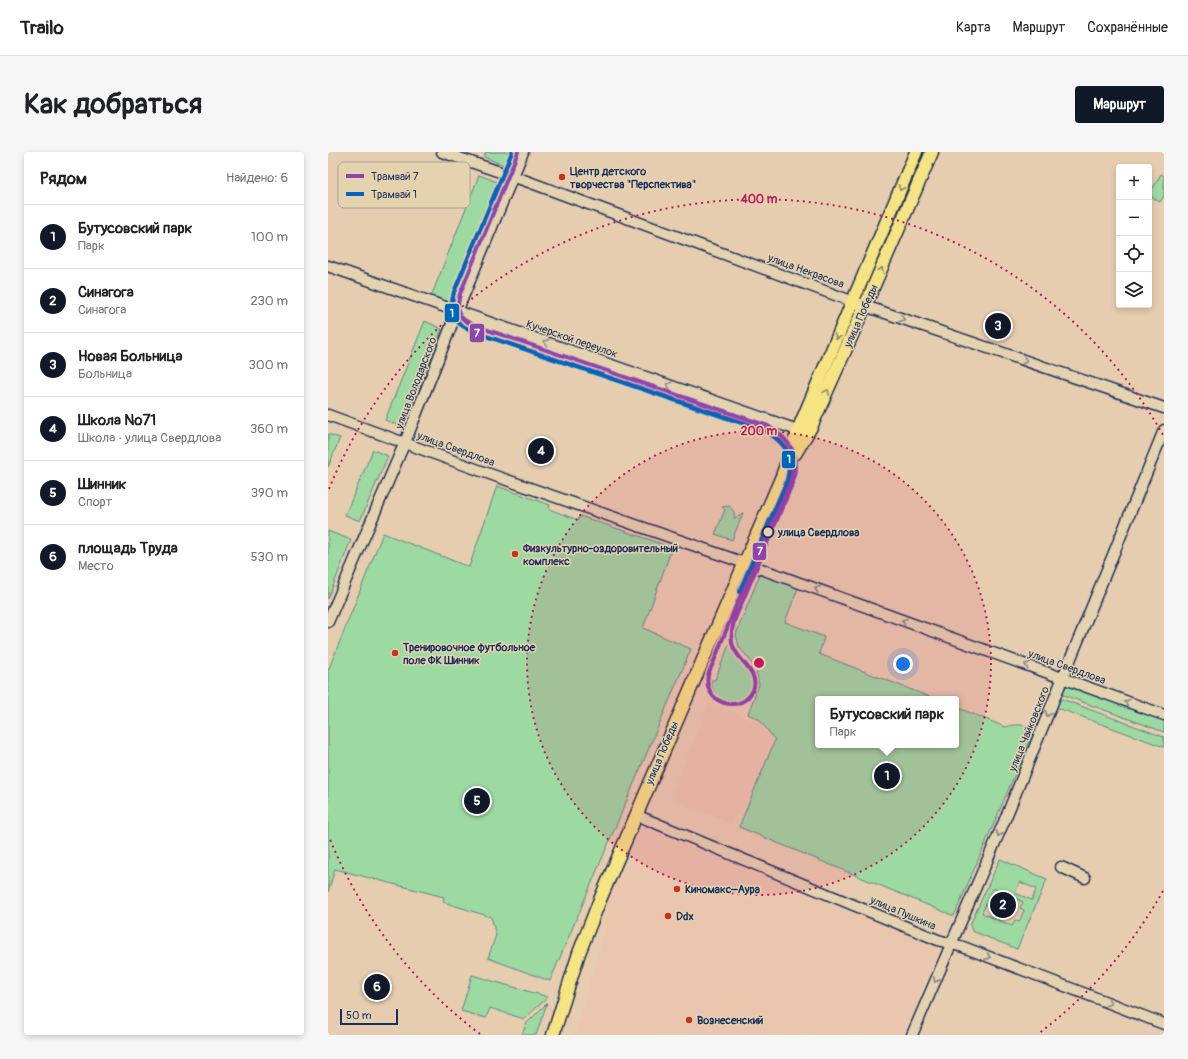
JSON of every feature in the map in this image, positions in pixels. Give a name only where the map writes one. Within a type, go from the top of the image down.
[{"type":"main road","name":"улица Победы","points":[[553,1035],[579,953],[599,902],[744,563],[803,432],[852,301],[916,152]]},
{"type":"main road","name":"улица Победы","points":[[803,432],[811,427],[932,152]]},
{"type":"street","name":"улица Некрасова","points":[[442,152],[513,176],[865,306],[1164,408]]},
{"type":"street","name":"улица Володарского","points":[[328,622],[405,443],[457,311],[523,152]]},
{"type":"street","name":"Кучерской переулок","points":[[328,266],[803,432]]},
{"type":"street","name":"улица Свердлова","points":[[328,416],[744,563],[1164,715]]},
{"type":"street","name":"улица Чайковского","points":[[912,1035],[993,849],[1164,430]]},
{"type":"street","name":"улица Пушкина","points":[[636,815],[938,940],[963,947],[1164,1024]]},
{"type":"street","points":[[1061,867],[1085,878]]},
{"type":"shaded area","points":[[710,703],[759,724],[772,741],[742,815],[737,813],[732,824],[670,798]]},
{"type":"shaded area","points":[[647,825],[654,826],[940,946],[903,1035],[574,1035],[606,925],[603,919],[610,895],[638,828]]},
{"type":"green space","points":[[486,152],[511,152],[506,166],[484,157]]},
{"type":"green space","points":[[923,152],[926,152],[865,292],[863,291]]},
{"type":"green space","points":[[1161,174],[1164,176],[1164,196],[1160,202],[1152,197],[1152,190]]},
{"type":"green space","points":[[479,175],[500,183],[450,310],[429,302],[466,208],[470,208],[470,198]]},
{"type":"green space","points":[[425,321],[442,329],[402,427],[385,420]]},
{"type":"green space","points":[[328,434],[340,438],[328,467]]},
{"type":"green space","points":[[373,450],[388,456],[360,521],[345,515]]},
{"type":"green space","points":[[497,486],[550,505],[549,509],[578,520],[580,516],[672,548],[643,628],[691,649],[550,981],[488,958],[496,935],[491,917],[443,902],[444,897],[335,869],[328,892],[328,671],[383,533],[469,567]]},
{"type":"green space","points":[[729,506],[734,512],[734,518],[737,518],[743,513],[732,540],[715,534],[725,510],[722,507]]},
{"type":"green space","points":[[328,531],[351,540],[328,599]]},
{"type":"green space","points":[[760,574],[798,588],[785,622],[824,637],[819,654],[927,696],[815,696],[815,748],[959,748],[959,708],[1005,727],[1019,725],[1033,728],[1028,736],[1031,737],[954,916],[739,827],[775,740],[759,719],[748,714],[759,685],[756,670],[739,647],[736,634]]},
{"type":"green space","points":[[730,642],[734,653],[749,671],[752,681],[750,690],[745,697],[732,703],[725,702],[718,698],[713,690],[711,680],[715,680]]},
{"type":"green space","points":[[1066,683],[1164,718],[1164,732],[1061,694]]},
{"type":"green space","points":[[1059,698],[1164,737],[1164,747],[1055,707]]},
{"type":"green space","points":[[1000,859],[1047,879],[1017,949],[972,931],[970,925]],"holes":[[[1020,882],[1036,889],[1032,900],[1015,893]],[[993,888],[1023,902],[1020,908],[1024,910],[1019,922],[1015,920],[1012,926],[982,913]]]},
{"type":"green space","points":[[472,975],[548,997],[524,1019],[490,1008],[486,1018],[461,1011]]},
{"type":"green space","points":[[547,1003],[536,1035],[522,1035],[526,1024]]},
{"type":"tram line","name":"7","points":[[512,152],[454,292],[452,300],[452,313],[456,321],[474,332],[766,430],[784,445],[790,457],[790,480],[708,675],[708,685],[711,693],[716,699],[724,703],[740,703],[747,698],[753,690],[754,683],[750,671],[734,648],[732,642],[733,624],[793,482],[795,464],[792,449],[783,437],[768,426],[476,326],[461,318],[458,311],[460,294],[518,152]]},
{"type":"tram line","name":"1","points":[[512,152],[454,292],[452,312],[456,321],[474,332],[765,431],[779,441],[788,457],[789,471],[787,480],[739,592]]},
{"type":"place","name":"Центр детского творчества \"Перспектива\"","points":[[562,177]]},
{"type":"place","name":"Новая Больница","points":[[998,326]]},
{"type":"place","name":"Школа №71","points":[[541,451]]},
{"type":"place","name":"улица Свердлова","points":[[768,532]]},
{"type":"place","name":"Физкультурно-оздоровительный комплекс","points":[[515,554]]},
{"type":"place","name":"Тренировочное футбольное поле ФК Шинник","points":[[395,653]]},
{"type":"place","name":"Бутусовский парк","points":[[887,776]]},
{"type":"place","name":"Шинник","points":[[477,801]]},
{"type":"place","name":"Киномакс–Аура","points":[[677,889]]},
{"type":"place","name":"Синагога","points":[[1003,905]]},
{"type":"place","name":"Ddx","points":[[668,916]]},
{"type":"place","name":"площадь Труда","points":[[377,987]]},
{"type":"place","name":"Вознесенский","points":[[689,1020]]}]
